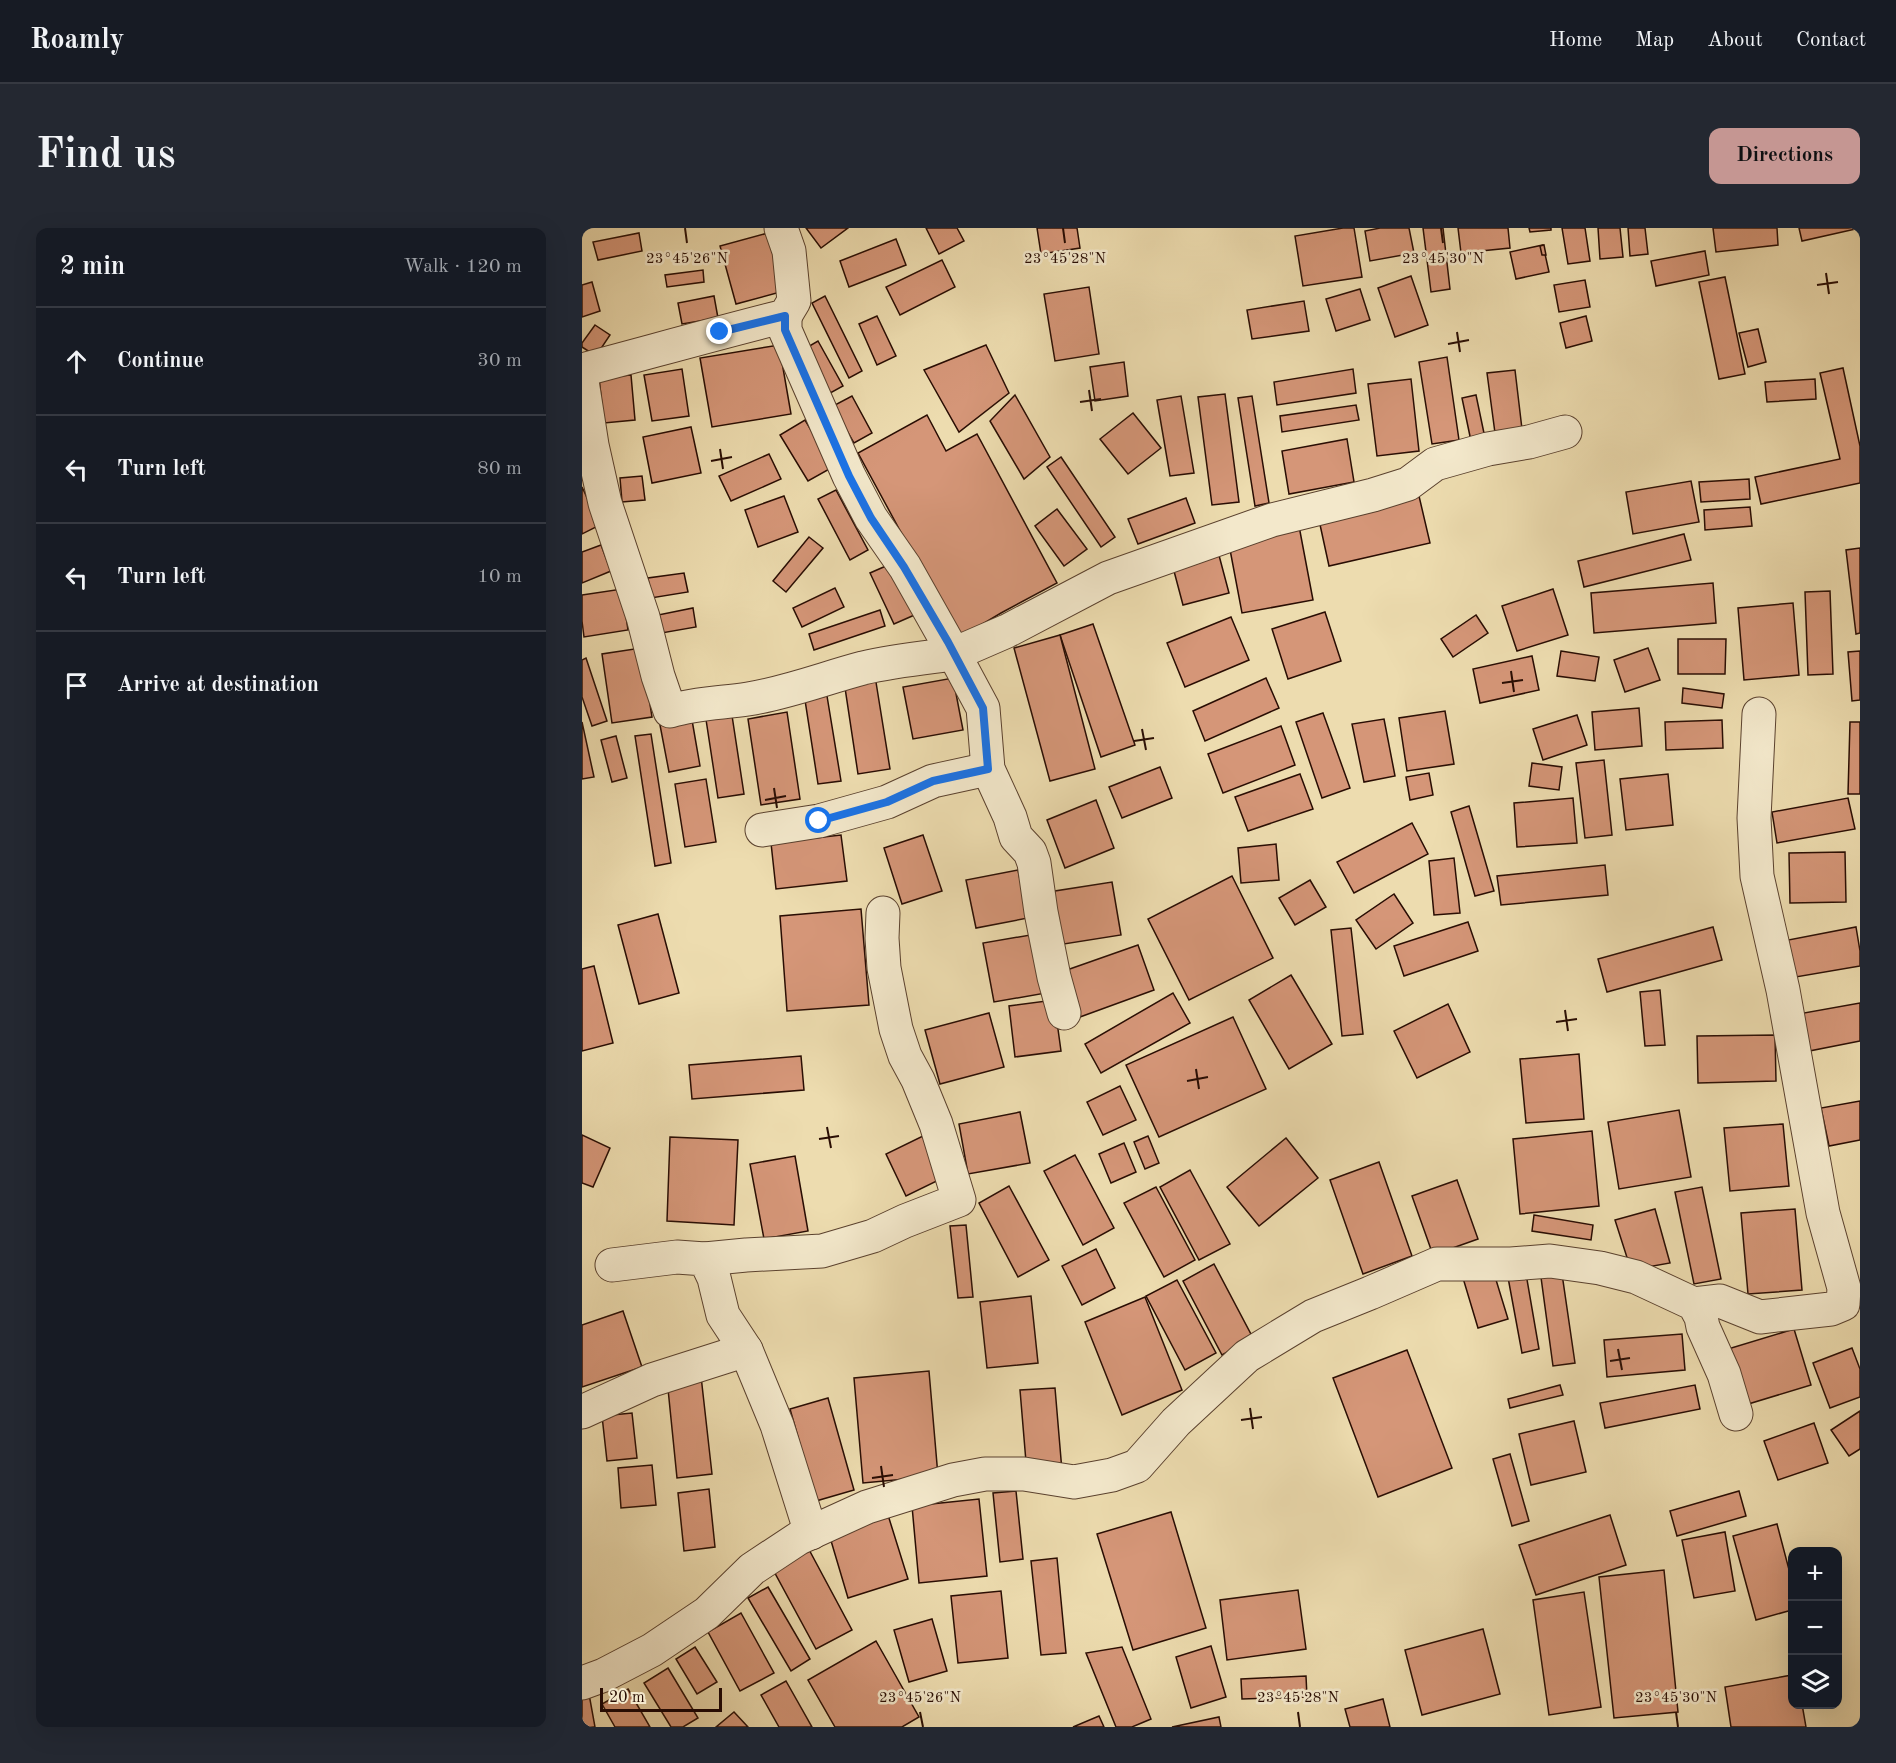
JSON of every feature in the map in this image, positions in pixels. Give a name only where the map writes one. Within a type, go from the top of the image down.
[{"type":"street","points":[[781,228],[789,251],[794,301],[785,316],[785,330],[849,476],[871,518],[904,567],[983,708],[988,769],[1010,817],[1016,837],[1030,852],[1034,863],[1041,912],[1064,1013]]},
{"type":"street","points":[[582,370],[785,316]]},
{"type":"street","points":[[582,381],[592,445],[605,503],[643,617],[658,676],[670,711],[713,702],[748,699],[863,668],[954,654],[1007,630],[1108,578],[1272,520],[1373,495],[1407,484],[1435,464],[1564,432]]},
{"type":"street","points":[[582,1683],[604,1675],[652,1650],[707,1612],[753,1569],[799,1538],[867,1507],[953,1480],[985,1474],[1024,1474],[1074,1482],[1112,1475],[1137,1466],[1156,1448],[1176,1422],[1247,1356],[1313,1316],[1437,1264],[1511,1264],[1550,1260],[1600,1268],[1636,1277],[1694,1304],[1720,1301],[1760,1317],[1831,1309],[1843,1304],[1844,1288],[1823,1213],[1783,990],[1757,876],[1754,818],[1760,714]]},
{"type":"street","points":[[762,830],[819,821],[887,802],[933,781],[988,769]]},
{"type":"street","points":[[612,1265],[677,1257],[705,1259],[822,1251],[873,1236],[959,1200],[936,1124],[918,1080],[904,1056],[896,1029],[884,968],[883,913]]},
{"type":"street","points":[[705,1259],[714,1278],[723,1315],[746,1350],[777,1425],[811,1533]]},
{"type":"street","points":[[1694,1304],[1724,1374],[1736,1414]]},
{"type":"street","points":[[582,1412],[652,1380],[746,1350]]},
{"type":"building","points":[[806,228],[848,228],[821,248]]},
{"type":"building","points":[[926,228],[957,228],[964,241],[939,254]]},
{"type":"building","points":[[1037,228],[1077,228],[1080,248],[1041,254]]},
{"type":"building","points":[[1354,228],[1362,277],[1303,286],[1295,236]]},
{"type":"building","points":[[1380,228],[1409,228],[1414,253],[1370,261],[1365,231]]},
{"type":"building","points":[[1423,228],[1443,228],[1450,289],[1431,292]]},
{"type":"building","points":[[1458,228],[1508,228],[1510,248],[1461,253]]},
{"type":"building","points":[[1529,228],[1551,228],[1551,230],[1530,232]]},
{"type":"building","points":[[1562,228],[1585,228],[1590,261],[1568,264]]},
{"type":"building","points":[[1598,228],[1620,228],[1623,257],[1600,259]]},
{"type":"building","points":[[1628,228],[1645,228],[1648,254],[1630,256]]},
{"type":"building","points":[[1713,228],[1777,228],[1778,245],[1716,252]]},
{"type":"building","points":[[1799,228],[1860,228],[1802,241]]},
{"type":"building","points":[[639,233],[642,251],[598,260],[593,242]]},
{"type":"building","points":[[768,233],[784,291],[736,304],[720,246]]},
{"type":"building","points":[[896,239],[906,265],[849,287],[840,261]]},
{"type":"building","points":[[1543,245],[1549,272],[1516,279],[1510,252]]},
{"type":"building","points":[[1544,245],[1546,255],[1542,255],[1540,246]]},
{"type":"building","points":[[1705,251],[1709,275],[1656,286],[1651,261]]},
{"type":"building","points":[[942,260],[955,287],[900,315],[886,287]]},
{"type":"building","points":[[703,270],[704,282],[667,287],[665,275]]},
{"type":"building","points":[[1411,276],[1428,325],[1395,337],[1378,288]]},
{"type":"building","points":[[1725,277],[1745,374],[1719,379],[1699,282]]},
{"type":"building","points":[[1585,280],[1590,307],[1559,312],[1554,285]]},
{"type":"building","points":[[592,282],[600,311],[582,317],[582,285]]},
{"type":"building","points":[[1089,287],[1099,354],[1055,361],[1044,294]]},
{"type":"building","points":[[1360,289],[1370,320],[1336,331],[1326,299]]},
{"type":"building","points":[[714,296],[718,318],[682,324],[678,303]]},
{"type":"building","points":[[825,296],[862,371],[849,378],[812,303]]},
{"type":"building","points":[[1304,301],[1309,331],[1252,339],[1247,310]]},
{"type":"building","points":[[877,316],[896,356],[877,365],[859,324]]},
{"type":"building","points":[[1586,316],[1592,341],[1566,348],[1560,323]]},
{"type":"building","points":[[595,325],[610,335],[596,356],[582,347],[582,343]]},
{"type":"building","points":[[1758,329],[1766,362],[1748,367],[1739,333]]},
{"type":"building","points":[[818,341],[843,386],[823,397],[799,352]]},
{"type":"building","points":[[779,345],[791,414],[712,427],[700,358]]},
{"type":"building","points":[[986,345],[1009,393],[959,432],[924,370]]},
{"type":"building","points":[[1447,357],[1459,440],[1432,444],[1419,362]]},
{"type":"building","points":[[1124,362],[1128,396],[1095,401],[1090,367]]},
{"type":"building","points":[[1843,368],[1860,446],[1860,483],[1761,504],[1755,477],[1840,459],[1820,373]]},
{"type":"building","points":[[682,369],[689,416],[652,421],[644,375]]},
{"type":"building","points":[[1353,369],[1356,393],[1277,405],[1274,382]]},
{"type":"building","points":[[1515,370],[1522,429],[1495,433],[1487,373]]},
{"type":"building","points":[[631,375],[635,420],[604,423],[599,378]]},
{"type":"building","points":[[1411,379],[1419,451],[1377,456],[1368,384]]},
{"type":"building","points":[[1815,379],[1816,399],[1767,402],[1765,382]]},
{"type":"building","points":[[1225,394],[1239,502],[1212,505],[1198,397]]},
{"type":"building","points":[[1015,395],[1050,457],[1024,479],[990,421]]},
{"type":"building","points":[[1476,395],[1485,438],[1471,441],[1462,398]]},
{"type":"building","points":[[852,396],[872,433],[854,443],[833,406]]},
{"type":"building","points":[[1181,396],[1194,473],[1170,476],[1157,400]]},
{"type":"building","points":[[1252,396],[1269,503],[1255,506],[1238,398]]},
{"type":"building","points":[[1356,405],[1359,420],[1282,432],[1280,416]]},
{"type":"building","points":[[1133,413],[1161,448],[1128,474],[1100,439]]},
{"type":"building","points":[[927,415],[946,451],[977,434],[1057,583],[961,637],[858,453]]},
{"type":"building","points":[[805,420],[833,467],[808,481],[780,435]]},
{"type":"building","points":[[691,427],[701,473],[652,483],[643,437]]},
{"type":"building","points":[[1347,439],[1354,482],[1289,494],[1282,451]]},
{"type":"building","points":[[769,454],[781,479],[731,501],[719,476]]},
{"type":"building","points":[[1061,457],[1115,537],[1101,547],[1047,467]]},
{"type":"building","points":[[642,476],[645,500],[622,502],[620,478]]},
{"type":"building","points":[[1749,479],[1750,499],[1701,502],[1699,482]]},
{"type":"building","points":[[1691,481],[1699,522],[1633,534],[1626,492]]},
{"type":"building","points":[[582,487],[600,525],[582,534]]},
{"type":"building","points":[[836,490],[868,550],[850,560],[818,499]]},
{"type":"building","points":[[784,496],[798,532],[758,547],[745,510]]},
{"type":"building","points":[[1419,496],[1430,543],[1329,566],[1319,520]]},
{"type":"building","points":[[1186,498],[1195,523],[1138,544],[1128,519]]},
{"type":"building","points":[[1750,507],[1752,526],[1705,530],[1704,510]]},
{"type":"building","points":[[1057,509],[1087,549],[1064,566],[1035,526]]},
{"type":"building","points":[[1299,526],[1313,600],[1242,613],[1228,539]]},
{"type":"building","points":[[1684,534],[1691,560],[1584,587],[1578,561]]},
{"type":"building","points":[[809,537],[823,548],[786,592],[773,581]]},
{"type":"building","points":[[1216,544],[1229,593],[1183,605],[1170,556]]},
{"type":"building","points":[[601,545],[611,571],[582,583],[582,552]]},
{"type":"building","points":[[1860,548],[1860,633],[1856,634],[1846,550]]},
{"type":"building","points":[[895,562],[919,613],[894,624],[870,573]]},
{"type":"building","points":[[684,573],[688,592],[651,598],[648,578]]},
{"type":"building","points":[[1713,583],[1716,623],[1594,633],[1591,593]]},
{"type":"building","points":[[835,588],[844,607],[802,627],[793,608]]},
{"type":"building","points":[[622,589],[628,630],[584,637],[582,595]]},
{"type":"building","points":[[1553,589],[1568,635],[1517,651],[1502,606]]},
{"type":"building","points":[[1830,591],[1833,674],[1808,675],[1805,592]]},
{"type":"building","points":[[1793,603],[1799,675],[1744,680],[1738,608]]},
{"type":"building","points":[[693,608],[696,627],[656,634],[653,616]]},
{"type":"building","points":[[880,610],[885,626],[814,650],[809,634]]},
{"type":"building","points":[[1325,612],[1341,661],[1288,679],[1272,629]]},
{"type":"building","points":[[1476,615],[1488,633],[1453,657],[1441,639]]},
{"type":"building","points":[[1231,617],[1249,660],[1185,687],[1167,643]]},
{"type":"building","points":[[1093,624],[1135,745],[1101,757],[1060,635]]},
{"type":"building","points":[[1060,635],[1095,769],[1050,781],[1014,648]]},
{"type":"building","points":[[1678,639],[1726,639],[1725,674],[1678,674]]},
{"type":"building","points":[[641,648],[652,717],[612,723],[602,654]]},
{"type":"building","points":[[1648,648],[1660,680],[1625,692],[1614,660]]},
{"type":"building","points":[[1561,651],[1599,657],[1595,681],[1557,676]]},
{"type":"building","points":[[1860,651],[1860,700],[1852,701],[1848,652]]},
{"type":"building","points":[[1532,656],[1539,690],[1480,703],[1473,669]]},
{"type":"building","points":[[586,658],[607,721],[592,726],[582,697],[582,660]]},
{"type":"building","points":[[875,676],[890,769],[858,774],[844,681]]},
{"type":"building","points":[[953,678],[963,730],[913,739],[903,687]]},
{"type":"building","points":[[1266,678],[1279,708],[1205,741],[1193,711]]},
{"type":"building","points":[[1683,688],[1724,694],[1722,708],[1682,703]]},
{"type":"building","points":[[827,696],[841,781],[818,784],[805,700]]},
{"type":"building","points":[[1639,708],[1642,746],[1595,750],[1592,712]]},
{"type":"building","points":[[731,709],[744,794],[718,798],[705,713]]},
{"type":"building","points":[[1445,711],[1454,764],[1407,771],[1399,718]]},
{"type":"building","points":[[787,712],[800,799],[761,805],[748,719]]},
{"type":"building","points":[[1323,713],[1350,788],[1322,798],[1296,722]]},
{"type":"building","points":[[1577,715],[1587,745],[1543,760],[1533,729]]},
{"type":"building","points":[[1384,719],[1395,776],[1364,782],[1352,724]]},
{"type":"building","points":[[692,720],[700,766],[669,772],[660,725]]},
{"type":"building","points":[[1722,720],[1723,748],[1666,750],[1665,722]]},
{"type":"building","points":[[582,722],[594,777],[582,779]]},
{"type":"building","points":[[1850,722],[1860,722],[1860,794],[1848,794]]},
{"type":"building","points":[[1281,726],[1295,765],[1223,793],[1208,754]]},
{"type":"building","points":[[651,734],[671,863],[655,866],[635,736]]},
{"type":"building","points":[[616,736],[627,778],[612,782],[601,740]]},
{"type":"building","points":[[1604,760],[1612,835],[1585,838],[1576,763]]},
{"type":"building","points":[[1532,763],[1562,767],[1559,790],[1529,786]]},
{"type":"building","points":[[1160,767],[1172,798],[1122,818],[1109,787]]},
{"type":"building","points":[[1429,773],[1433,795],[1410,800],[1406,777]]},
{"type":"building","points":[[1300,774],[1313,809],[1248,831],[1235,797]]},
{"type":"building","points":[[1668,774],[1673,825],[1626,830],[1620,779]]},
{"type":"building","points":[[706,779],[716,842],[685,847],[675,784]]},
{"type":"building","points":[[1573,798],[1577,843],[1517,847],[1514,803]]},
{"type":"building","points":[[1848,798],[1855,829],[1777,843],[1772,812]]},
{"type":"building","points":[[1096,800],[1114,848],[1065,868],[1047,820]]},
{"type":"building","points":[[1469,806],[1494,891],[1475,896],[1451,812]]},
{"type":"building","points":[[1412,823],[1428,854],[1354,893],[1337,862]]},
{"type":"building","points":[[841,835],[847,881],[776,889],[771,843]]},
{"type":"building","points":[[923,835],[942,891],[902,904],[884,848]]},
{"type":"building","points":[[1276,844],[1279,880],[1241,883],[1238,848]]},
{"type":"building","points":[[1845,852],[1846,902],[1790,903],[1789,853]]},
{"type":"building","points":[[1454,858],[1460,913],[1434,915],[1429,861]]},
{"type":"building","points":[[1605,865],[1608,895],[1501,905],[1497,876]]},
{"type":"building","points":[[1018,870],[1028,918],[976,928],[966,880]]},
{"type":"building","points":[[1232,876],[1273,958],[1189,1000],[1148,919]]},
{"type":"building","points":[[1310,880],[1326,907],[1295,925],[1279,898]]},
{"type":"building","points":[[1112,882],[1121,935],[1064,944],[1055,908],[1055,891]]},
{"type":"building","points":[[1394,894],[1413,923],[1376,949],[1356,920]]},
{"type":"building","points":[[861,909],[869,1005],[787,1011],[780,916]]},
{"type":"building","points":[[658,914],[679,993],[639,1004],[618,925]]},
{"type":"building","points":[[1468,922],[1478,951],[1404,976],[1394,946]]},
{"type":"building","points":[[1713,927],[1722,960],[1607,992],[1598,959]]},
{"type":"building","points":[[1856,927],[1860,966],[1790,978],[1783,941]]},
{"type":"building","points":[[1351,928],[1363,1034],[1342,1036],[1331,930]]},
{"type":"building","points":[[1036,934],[1046,993],[994,1002],[983,943]]},
{"type":"building","points":[[1138,945],[1154,990],[1080,1017],[1064,971]]},
{"type":"building","points":[[594,966],[613,1043],[582,1051],[582,969]]},
{"type":"building","points":[[1291,975],[1332,1044],[1289,1069],[1249,1000]]},
{"type":"building","points":[[1660,990],[1665,1045],[1645,1046],[1640,992]]},
{"type":"building","points":[[1173,993],[1190,1023],[1101,1073],[1085,1044]]},
{"type":"building","points":[[1054,1000],[1061,1051],[1015,1057],[1009,1006]]},
{"type":"building","points":[[1860,1003],[1860,1041],[1794,1054],[1787,1016]]},
{"type":"building","points":[[1448,1004],[1470,1052],[1417,1078],[1394,1031]]},
{"type":"building","points":[[989,1013],[1004,1067],[940,1084],[925,1030]]},
{"type":"building","points":[[1233,1017],[1266,1089],[1159,1137],[1126,1065]]},
{"type":"building","points":[[1775,1035],[1776,1081],[1698,1083],[1697,1036]]},
{"type":"building","points":[[1579,1054],[1584,1119],[1526,1123],[1520,1059]]},
{"type":"building","points":[[801,1056],[804,1090],[692,1099],[689,1065]]},
{"type":"building","points":[[1120,1086],[1136,1120],[1103,1135],[1087,1102]]},
{"type":"building","points":[[1860,1101],[1860,1140],[1829,1146],[1821,1108]]},
{"type":"building","points":[[1679,1110],[1691,1177],[1619,1189],[1608,1122]]},
{"type":"building","points":[[1020,1112],[1030,1163],[968,1174],[959,1124]]},
{"type":"building","points":[[1783,1124],[1789,1186],[1730,1191],[1724,1128]]},
{"type":"building","points":[[1592,1131],[1599,1206],[1520,1214],[1513,1139]]},
{"type":"building","points":[[582,1135],[610,1148],[593,1187],[582,1183]]},
{"type":"building","points":[[925,1135],[945,1177],[906,1196],[886,1154]]},
{"type":"building","points":[[1148,1136],[1159,1163],[1145,1169],[1134,1142]]},
{"type":"building","points":[[670,1137],[738,1140],[734,1225],[667,1221]]},
{"type":"building","points":[[1286,1138],[1318,1178],[1259,1226],[1227,1187]]},
{"type":"building","points":[[1124,1143],[1136,1172],[1111,1183],[1099,1154]]},
{"type":"building","points":[[1075,1155],[1114,1228],[1083,1245],[1044,1171]]},
{"type":"building","points":[[795,1156],[808,1231],[764,1239],[750,1164]]},
{"type":"building","points":[[1379,1162],[1412,1256],[1363,1274],[1330,1180]]},
{"type":"building","points":[[1190,1170],[1230,1244],[1199,1260],[1160,1187]]},
{"type":"building","points":[[1457,1180],[1478,1239],[1433,1255],[1412,1196]]},
{"type":"building","points":[[1009,1186],[1049,1260],[1018,1277],[979,1203]]},
{"type":"building","points":[[1156,1187],[1195,1260],[1164,1277],[1124,1203]]},
{"type":"building","points":[[1702,1187],[1721,1279],[1694,1284],[1675,1192]]},
{"type":"building","points":[[1655,1209],[1670,1263],[1631,1270],[1615,1220]]},
{"type":"building","points":[[1795,1209],[1802,1290],[1748,1294],[1741,1213]]},
{"type":"building","points":[[1534,1215],[1593,1225],[1591,1240],[1532,1231]]},
{"type":"building","points":[[966,1225],[973,1297],[958,1298],[950,1226]]},
{"type":"building","points":[[1096,1249],[1115,1288],[1082,1305],[1062,1266]]},
{"type":"building","points":[[1214,1264],[1253,1338],[1222,1355],[1183,1281]]},
{"type":"building","points":[[1561,1267],[1575,1363],[1553,1366],[1540,1270]]},
{"type":"building","points":[[1525,1268],[1539,1349],[1522,1353],[1507,1272]]},
{"type":"building","points":[[1493,1270],[1508,1319],[1478,1328],[1463,1278]]},
{"type":"building","points":[[1177,1280],[1216,1353],[1185,1370],[1146,1296]]},
{"type":"building","points":[[1031,1296],[1038,1363],[987,1368],[980,1302]]},
{"type":"building","points":[[1145,1297],[1182,1390],[1122,1415],[1085,1322]]},
{"type":"building","points":[[623,1311],[642,1367],[582,1387],[582,1325]]},
{"type":"building","points":[[1794,1329],[1811,1385],[1745,1405],[1728,1349]]},
{"type":"building","points":[[1682,1334],[1685,1370],[1607,1377],[1604,1340]]},
{"type":"building","points":[[1852,1348],[1860,1369],[1860,1397],[1830,1408],[1813,1363]]},
{"type":"building","points":[[1407,1350],[1452,1468],[1378,1497],[1333,1378]]},
{"type":"building","points":[[929,1371],[938,1476],[863,1483],[854,1378]]},
{"type":"building","points":[[701,1376],[712,1474],[677,1478],[667,1379]]},
{"type":"building","points":[[1560,1385],[1563,1395],[1510,1408],[1508,1399]]},
{"type":"building","points":[[1695,1385],[1700,1409],[1605,1428],[1600,1403]]},
{"type":"building","points":[[1055,1388],[1062,1471],[1027,1474],[1020,1390]]},
{"type":"building","points":[[828,1398],[854,1490],[816,1501],[790,1409]]},
{"type":"building","points":[[1860,1411],[1860,1449],[1849,1456],[1831,1430]]},
{"type":"building","points":[[632,1413],[637,1458],[607,1461],[602,1416]]},
{"type":"building","points":[[1574,1421],[1586,1472],[1531,1485],[1519,1434]]},
{"type":"building","points":[[1814,1423],[1828,1463],[1778,1480],[1764,1441]]},
{"type":"building","points":[[1510,1454],[1529,1521],[1512,1526],[1493,1459]]},
{"type":"building","points":[[652,1465],[656,1505],[621,1508],[618,1468]]},
{"type":"building","points":[[709,1489],[715,1547],[684,1551],[678,1493]]},
{"type":"building","points":[[1016,1491],[1023,1559],[1000,1562],[993,1493]]},
{"type":"building","points":[[1739,1491],[1746,1516],[1677,1536],[1670,1511]]},
{"type":"building","points":[[979,1499],[987,1576],[919,1583],[912,1506]]},
{"type":"building","points":[[1171,1512],[1206,1628],[1133,1650],[1097,1534]]},
{"type":"building","points":[[888,1515],[908,1579],[848,1598],[829,1534]]},
{"type":"building","points":[[1610,1515],[1626,1565],[1536,1595],[1519,1545]]},
{"type":"building","points":[[1777,1524],[1788,1566],[1788,1611],[1756,1620],[1733,1536]]},
{"type":"building","points":[[1725,1532],[1735,1591],[1694,1598],[1682,1540]]},
{"type":"building","points":[[806,1544],[852,1630],[816,1649],[770,1564]]},
{"type":"building","points":[[1057,1558],[1066,1653],[1041,1655],[1031,1561]]},
{"type":"building","points":[[1664,1570],[1678,1712],[1614,1718],[1599,1577]]},
{"type":"building","points":[[768,1587],[810,1659],[791,1671],[748,1598]]},
{"type":"building","points":[[1298,1590],[1306,1649],[1227,1660],[1220,1600]]},
{"type":"building","points":[[1001,1591],[1008,1658],[958,1663],[951,1596]]},
{"type":"building","points":[[1584,1592],[1601,1707],[1549,1715],[1533,1600]]},
{"type":"building","points":[[741,1613],[774,1673],[740,1691],[708,1632]]},
{"type":"building","points":[[932,1619],[947,1671],[909,1682],[894,1630]]},
{"type":"building","points":[[1483,1629],[1500,1694],[1422,1715],[1405,1650]]},
{"type":"building","points":[[876,1641],[919,1717],[902,1727],[835,1727],[808,1680]]},
{"type":"building","points":[[1211,1646],[1226,1697],[1191,1708],[1176,1657]]},
{"type":"building","points":[[695,1647],[717,1682],[697,1694],[676,1659]]},
{"type":"building","points":[[1122,1647],[1151,1719],[1132,1727],[1116,1727],[1086,1653]]},
{"type":"building","points":[[668,1668],[698,1718],[683,1727],[671,1727],[644,1683]]},
{"type":"building","points":[[1306,1676],[1307,1697],[1242,1699],[1241,1679]]},
{"type":"building","points":[[1788,1676],[1788,1709],[1803,1709],[1806,1727],[1731,1727],[1725,1687]]},
{"type":"building","points":[[786,1681],[812,1727],[779,1727],[761,1695]]},
{"type":"building","points":[[628,1689],[650,1727],[615,1727],[602,1704]]},
{"type":"building","points":[[589,1694],[595,1727],[582,1727],[582,1696]]},
{"type":"building","points":[[1383,1699],[1390,1727],[1350,1727],[1345,1709]]},
{"type":"building","points":[[734,1712],[748,1727],[716,1727]]},
{"type":"building","points":[[1099,1716],[1104,1727],[1073,1727]]},
{"type":"building","points":[[1219,1717],[1221,1727],[1172,1727]]},
{"type":"route","points":[[720,332],[785,316],[785,330],[849,476],[871,518],[904,567],[948,642],[983,708],[988,769],[933,781],[887,802],[819,821]]}]
